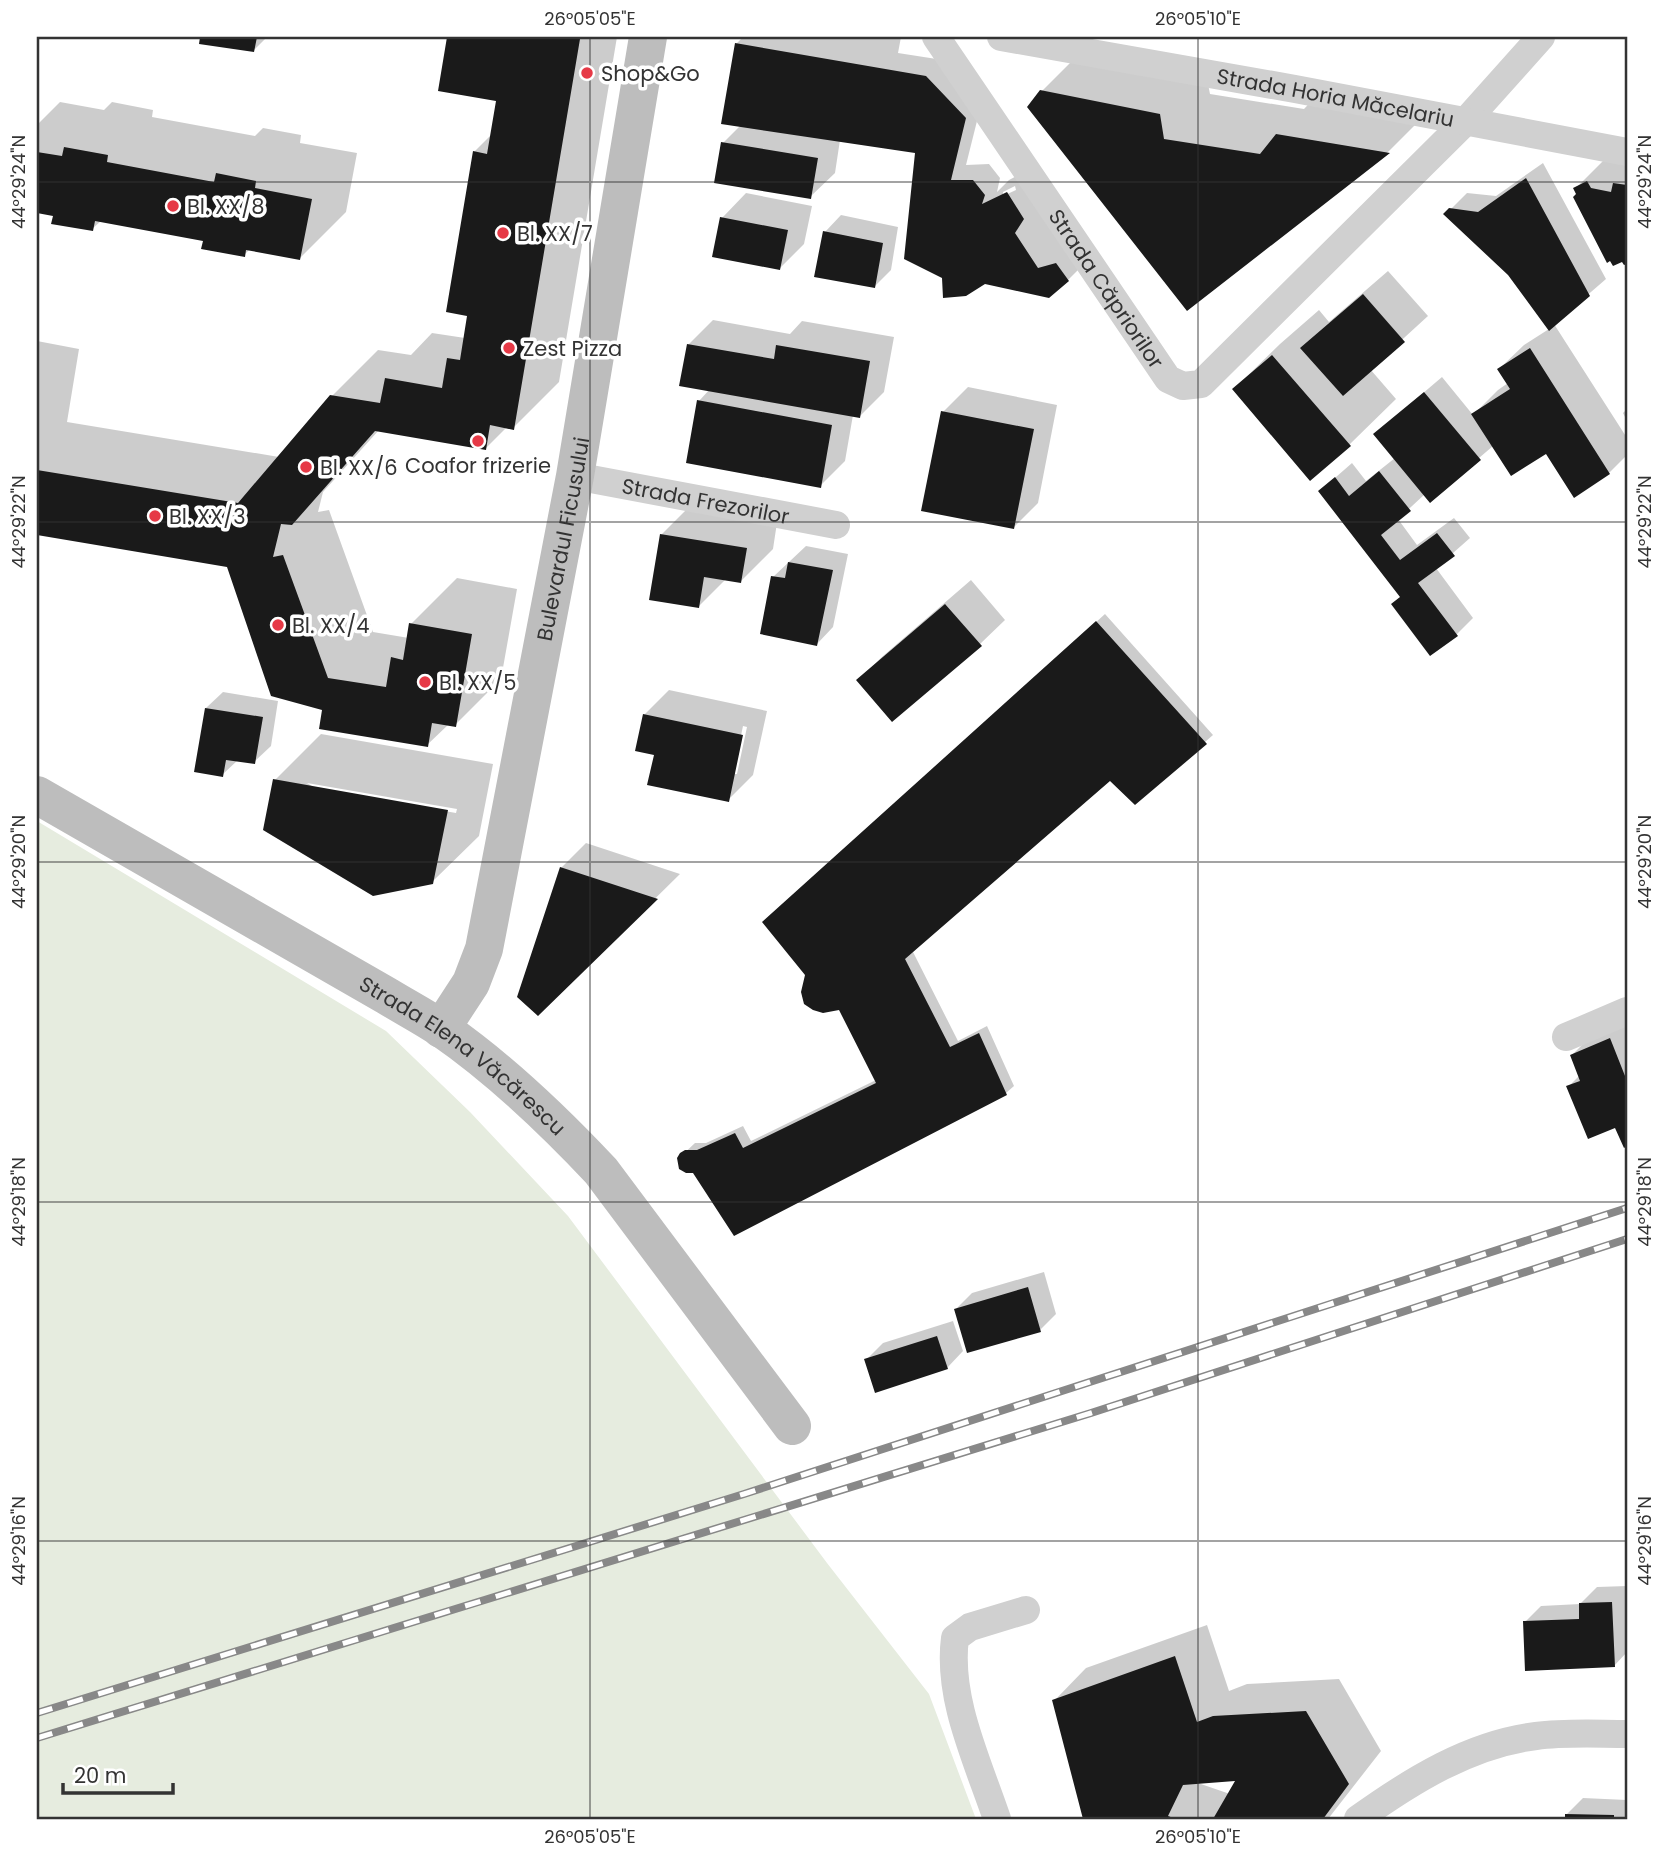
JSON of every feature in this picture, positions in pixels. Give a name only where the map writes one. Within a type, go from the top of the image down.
[{"type":"street","name":"Bulevardul Ficusului","points":[[441,1029],[471,984],[484,948],[575,476],[648,37]]},
{"type":"street","name":"Strada Căpriorilor","points":[[936,37],[1168,379],[1184,386],[1200,384],[1464,123],[1541,37]]},
{"type":"street","name":"Strada Horia Măcelariu","points":[[1001,37],[1627,152]]},
{"type":"street","name":"Strada Frezorilor","points":[[575,476],[836,525]]},
{"type":"street","name":"Strada Elena Văcărescu","points":[[37,795],[441,1029],[480,1057],[573,1141],[601,1171],[792,1426]]},
{"type":"street","points":[[1566,1037],[1627,1011]]},
{"type":"street","points":[[997,1819],[960,1709],[952,1662],[955,1638],[970,1627],[1026,1610]]},
{"type":"street","points":[[1358,1819],[1414,1781],[1480,1748],[1536,1736],[1627,1734]]},
{"type":"shaded area","points":[[37,821],[386,1031],[470,1112],[568,1216],[827,1563],[929,1694],[976,1819],[37,1819]]},
{"type":"building","points":[[200,37],[257,37],[254,52],[199,44]]},
{"type":"building","points":[[447,37],[580,39],[514,430],[490,425],[486,450],[375,431],[292,525],[281,524],[273,557],[283,555],[328,678],[386,687],[391,657],[403,660],[409,623],[472,634],[456,727],[432,723],[428,747],[319,729],[322,710],[271,696],[227,567],[37,535],[37,470],[238,503],[330,395],[380,403],[385,378],[442,388],[447,358],[460,360],[467,316],[446,312],[473,151],[487,154],[496,101],[438,91]]},
{"type":"building","points":[[735,43],[926,76],[966,118],[951,180],[973,180],[985,195],[982,204],[1007,192],[1024,219],[1015,233],[1038,268],[1056,263],[1069,281],[1049,298],[985,284],[966,296],[943,298],[942,278],[904,259],[915,153],[721,124]]},
{"type":"building","points":[[1040,90],[1160,114],[1164,139],[1260,154],[1276,134],[1390,153],[1187,311],[1027,107]]},
{"type":"building","points":[[721,142],[818,158],[811,199],[714,183]]},
{"type":"building","name":"Bl. XX/8","points":[[64,147],[108,155],[107,162],[214,182],[216,173],[256,181],[255,188],[312,199],[300,260],[246,250],[245,257],[201,249],[203,241],[95,221],[93,231],[51,224],[53,216],[37,213],[37,152],[62,156]]},
{"type":"building","points":[[1526,178],[1590,296],[1549,331],[1508,275],[1443,214],[1449,208],[1478,212]]},
{"type":"building","points":[[1587,181],[1591,188],[1611,192],[1613,183],[1627,185],[1627,264],[1622,262],[1613,266],[1610,261],[1607,263],[1573,197],[1576,194],[1573,188]]},
{"type":"building","points":[[720,217],[788,230],[780,270],[712,257]]},
{"type":"building","points":[[823,231],[883,243],[875,288],[814,277]]},
{"type":"building","points":[[1363,294],[1405,342],[1343,396],[1300,348]]},
{"type":"building","points":[[687,344],[774,359],[776,345],[870,361],[860,418],[679,386]]},
{"type":"building","points":[[1530,348],[1610,474],[1574,498],[1546,454],[1511,476],[1471,414],[1510,389],[1497,369]]},
{"type":"building","points":[[1272,355],[1351,446],[1310,481],[1232,389]]},
{"type":"building","points":[[1424,392],[1481,460],[1430,503],[1373,434]]},
{"type":"building","points":[[697,400],[832,425],[821,488],[686,463]]},
{"type":"building","points":[[941,411],[1034,429],[1014,529],[921,511]]},
{"type":"building","points":[[1379,471],[1411,511],[1381,535],[1400,560],[1437,533],[1455,556],[1418,583],[1458,636],[1430,656],[1391,604],[1400,597],[1318,491],[1335,477],[1349,496]]},
{"type":"building","points":[[660,534],[747,548],[741,583],[704,577],[699,608],[649,600]]},
{"type":"building","points":[[788,562],[833,570],[817,646],[760,634],[771,576],[785,578]]},
{"type":"building","points":[[945,604],[982,646],[892,722],[856,680]]},
{"type":"building","points":[[1096,621],[1207,744],[1135,805],[1110,781],[905,959],[950,1047],[979,1033],[1007,1095],[734,1236],[693,1173],[679,1169],[677,1158],[680,1153],[697,1150],[735,1133],[743,1148],[876,1083],[839,1010],[823,1013],[804,1004],[801,992],[805,975],[762,922]]},
{"type":"building","points":[[205,708],[263,717],[255,764],[226,760],[223,777],[194,772]]},
{"type":"building","points":[[643,714],[743,735],[729,802],[647,785],[654,755],[635,751]]},
{"type":"building","points":[[273,779],[448,810],[433,884],[373,896],[263,830]]},
{"type":"building","points":[[560,867],[658,899],[538,1016],[517,997]]},
{"type":"building","points":[[1610,1038],[1627,1081],[1627,1146],[1624,1148],[1615,1128],[1588,1139],[1566,1086],[1580,1081],[1570,1055]]},
{"type":"building","points":[[1028,1287],[1041,1332],[967,1353],[954,1309]]},
{"type":"building","points":[[937,1336],[948,1369],[875,1393],[864,1359]]},
{"type":"building","points":[[1612,1602],[1615,1667],[1525,1671],[1523,1621],[1579,1619],[1579,1603]]},
{"type":"building","points":[[1175,1656],[1197,1722],[1213,1716],[1306,1711],[1349,1784],[1323,1819],[1213,1819],[1235,1781],[1183,1785],[1168,1816],[1176,1819],[1083,1819],[1052,1700]]},
{"type":"building","points":[[1565,1814],[1614,1815],[1614,1819],[1565,1819]]},
{"type":"railway","points":[[37,1713],[744,1494],[1627,1208]]},
{"type":"railway","points":[[37,1738],[1091,1413],[1627,1239]]},
{"type":"place","name":"Shop&Go","points":[[587,73]]},
{"type":"place","name":"Bl. XX/8","points":[[173,206]]},
{"type":"place","name":"Bl. XX/7","points":[[503,233]]},
{"type":"place","name":"Zest Pizza","points":[[509,348]]},
{"type":"place","name":"Coafor frizerie","points":[[478,441]]},
{"type":"place","name":"Bl. XX/6","points":[[306,467]]},
{"type":"place","name":"Bl. XX/3","points":[[155,516]]},
{"type":"place","name":"Bl. XX/4","points":[[278,625]]},
{"type":"place","name":"Bl. XX/5","points":[[425,682]]}]
